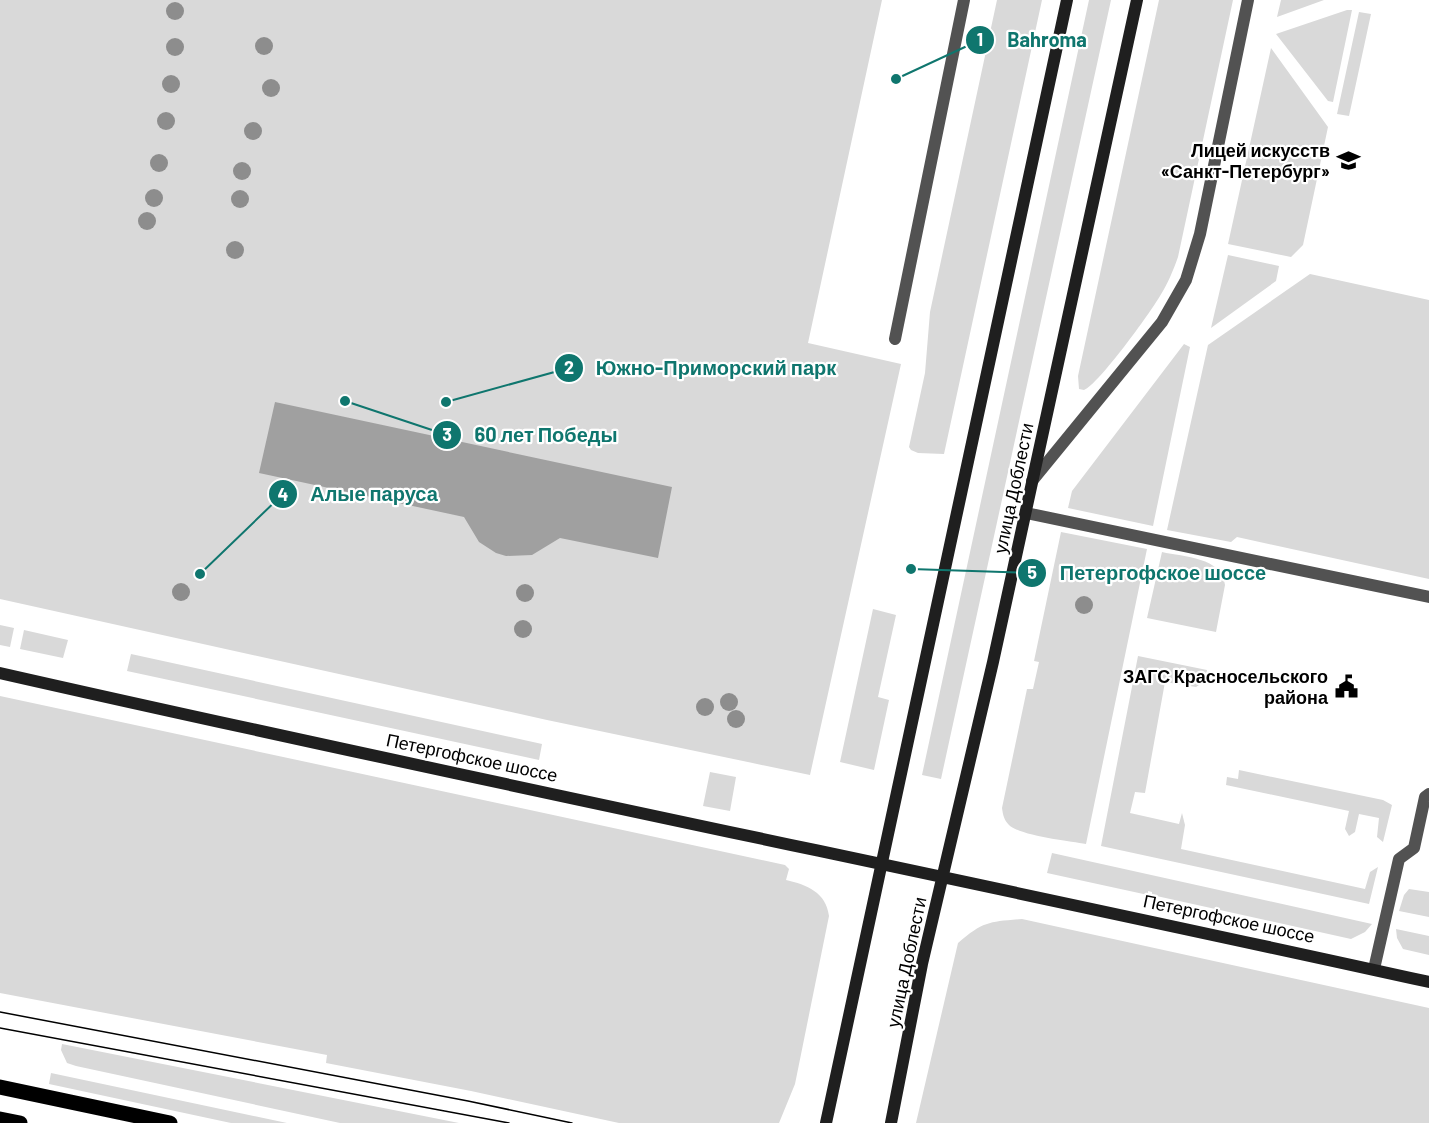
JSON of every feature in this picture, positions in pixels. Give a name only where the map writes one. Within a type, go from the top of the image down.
[{"type":"main road","points":[[826,1123],[1067,0]]},
{"type":"main road","name":"улица Доблести","points":[[891,1123],[922,964],[1026,513],[1137,0]]},
{"type":"main road","name":"Петергофское шоссе","points":[[0,673],[536,791],[1429,982]]},
{"type":"main road","points":[[0,1087],[170,1123]]},
{"type":"main road","points":[[0,1119],[20,1123]]},
{"type":"street","points":[[895,339],[964,0]]},
{"type":"street","points":[[1032,481],[1162,322],[1186,280],[1200,234],[1248,0]]},
{"type":"street","points":[[1026,513],[1429,597]]},
{"type":"street","points":[[1374,969],[1399,859],[1414,848],[1425,797],[1429,794]]},
{"type":"shaded area","points":[[0,0],[882,0],[808,343],[901,364],[810,775],[547,720],[0,599]]},
{"type":"shaded area","points":[[997,0],[1042,0],[944,454],[918,453],[909,447],[925,373],[930,312]]},
{"type":"shaded area","points":[[1089,0],[1111,0],[941,779],[922,775]]},
{"type":"shaded area","points":[[1159,0],[1233,0],[1178,257],[1163,291],[1136,332],[1101,375],[1084,390],[1079,389],[1078,376]]},
{"type":"shaded area","points":[[1281,0],[1324,0],[1277,17]]},
{"type":"shaded area","points":[[1352,10],[1333,102],[1328,101],[1276,34]]},
{"type":"shaded area","points":[[1359,12],[1371,14],[1349,116],[1337,114]]},
{"type":"shaded area","points":[[1271,48],[1328,127],[1303,245],[1291,257],[1228,244]]},
{"type":"shaded area","points":[[1228,255],[1279,266],[1276,281],[1211,328]]},
{"type":"shaded area","points":[[1310,274],[1429,300],[1429,579],[1237,537],[1231,542],[1167,530],[1208,345]]},
{"type":"shaded area","points":[[1184,344],[1190,347],[1153,526],[1068,508],[1072,491]]},
{"type":"shaded area","points":[[275,402],[672,487],[658,558],[560,538],[532,555],[506,556],[496,553],[479,542],[464,517],[259,473]]},
{"type":"shaded area","points":[[1061,532],[1147,549],[1086,844],[1057,840],[1015,829],[1006,821],[1002,808],[1027,689],[1033,689],[1039,662],[1034,661]]},
{"type":"shaded area","points":[[1162,552],[1201,560],[1217,569],[1222,576],[1225,585],[1216,632],[1147,618]]},
{"type":"shaded area","points":[[873,609],[896,615],[878,697],[889,700],[874,770],[840,762]]},
{"type":"shaded area","points":[[0,625],[14,628],[10,647],[0,645]]},
{"type":"shaded area","points":[[24,630],[68,640],[63,658],[20,649]]},
{"type":"shaded area","points":[[131,654],[542,744],[539,760],[127,671]]},
{"type":"shaded area","points":[[1138,656],[1207,670],[1205,681],[1196,687],[1165,682],[1145,793],[1135,792],[1130,813],[1179,824],[1182,813],[1185,825],[1181,849],[1365,889],[1370,872],[1378,867],[1369,904],[1101,846]]},
{"type":"shaded area","points":[[0,696],[785,865],[789,869],[786,880],[808,887],[820,895],[829,916],[795,1084],[779,1123],[619,1123],[326,1063],[327,1055],[0,993]]},
{"type":"shaded area","points":[[1239,770],[1383,800],[1392,805],[1383,842],[1377,837],[1379,818],[1359,814],[1355,832],[1349,836],[1345,829],[1349,811],[1226,785],[1227,777],[1238,779]]},
{"type":"shaded area","points":[[710,772],[736,777],[730,811],[703,806]]},
{"type":"shaded area","points":[[1052,853],[1372,924],[1365,932],[1351,939],[1152,895],[1152,892],[1148,891],[1148,895],[1047,873]]},
{"type":"shaded area","points":[[1409,889],[1429,892],[1429,917],[1399,911],[1404,895]]},
{"type":"shaded area","points":[[1022,919],[1429,1008],[1429,1123],[916,1123],[958,943],[974,930],[987,924]]},
{"type":"shaded area","points":[[1396,929],[1429,936],[1429,955],[1403,949],[1397,938]]},
{"type":"shaded area","points":[[62,1044],[459,1123],[340,1123],[76,1066],[67,1063],[61,1050]]},
{"type":"shaded area","points":[[51,1073],[287,1123],[231,1123],[49,1084]]},
{"type":"tram line","points":[[0,1012],[572,1123]]},
{"type":"tram line","points":[[0,1028],[509,1123]]},
{"type":"place","name":"Bahroma","points":[[896,79]]},
{"type":"place","name":"Лицей искусств «Санкт-Петербург»","points":[[1348,160]]},
{"type":"place","name":"60 лет Победы","points":[[345,401]]},
{"type":"place","name":"Южно-Приморский парк","points":[[446,402]]},
{"type":"place","name":"Петергофское шоссе","points":[[911,569]]},
{"type":"place","name":"Алые паруса","points":[[200,574]]},
{"type":"place","name":"ЗАГС Красносельского района","points":[[1346,686]]}]
